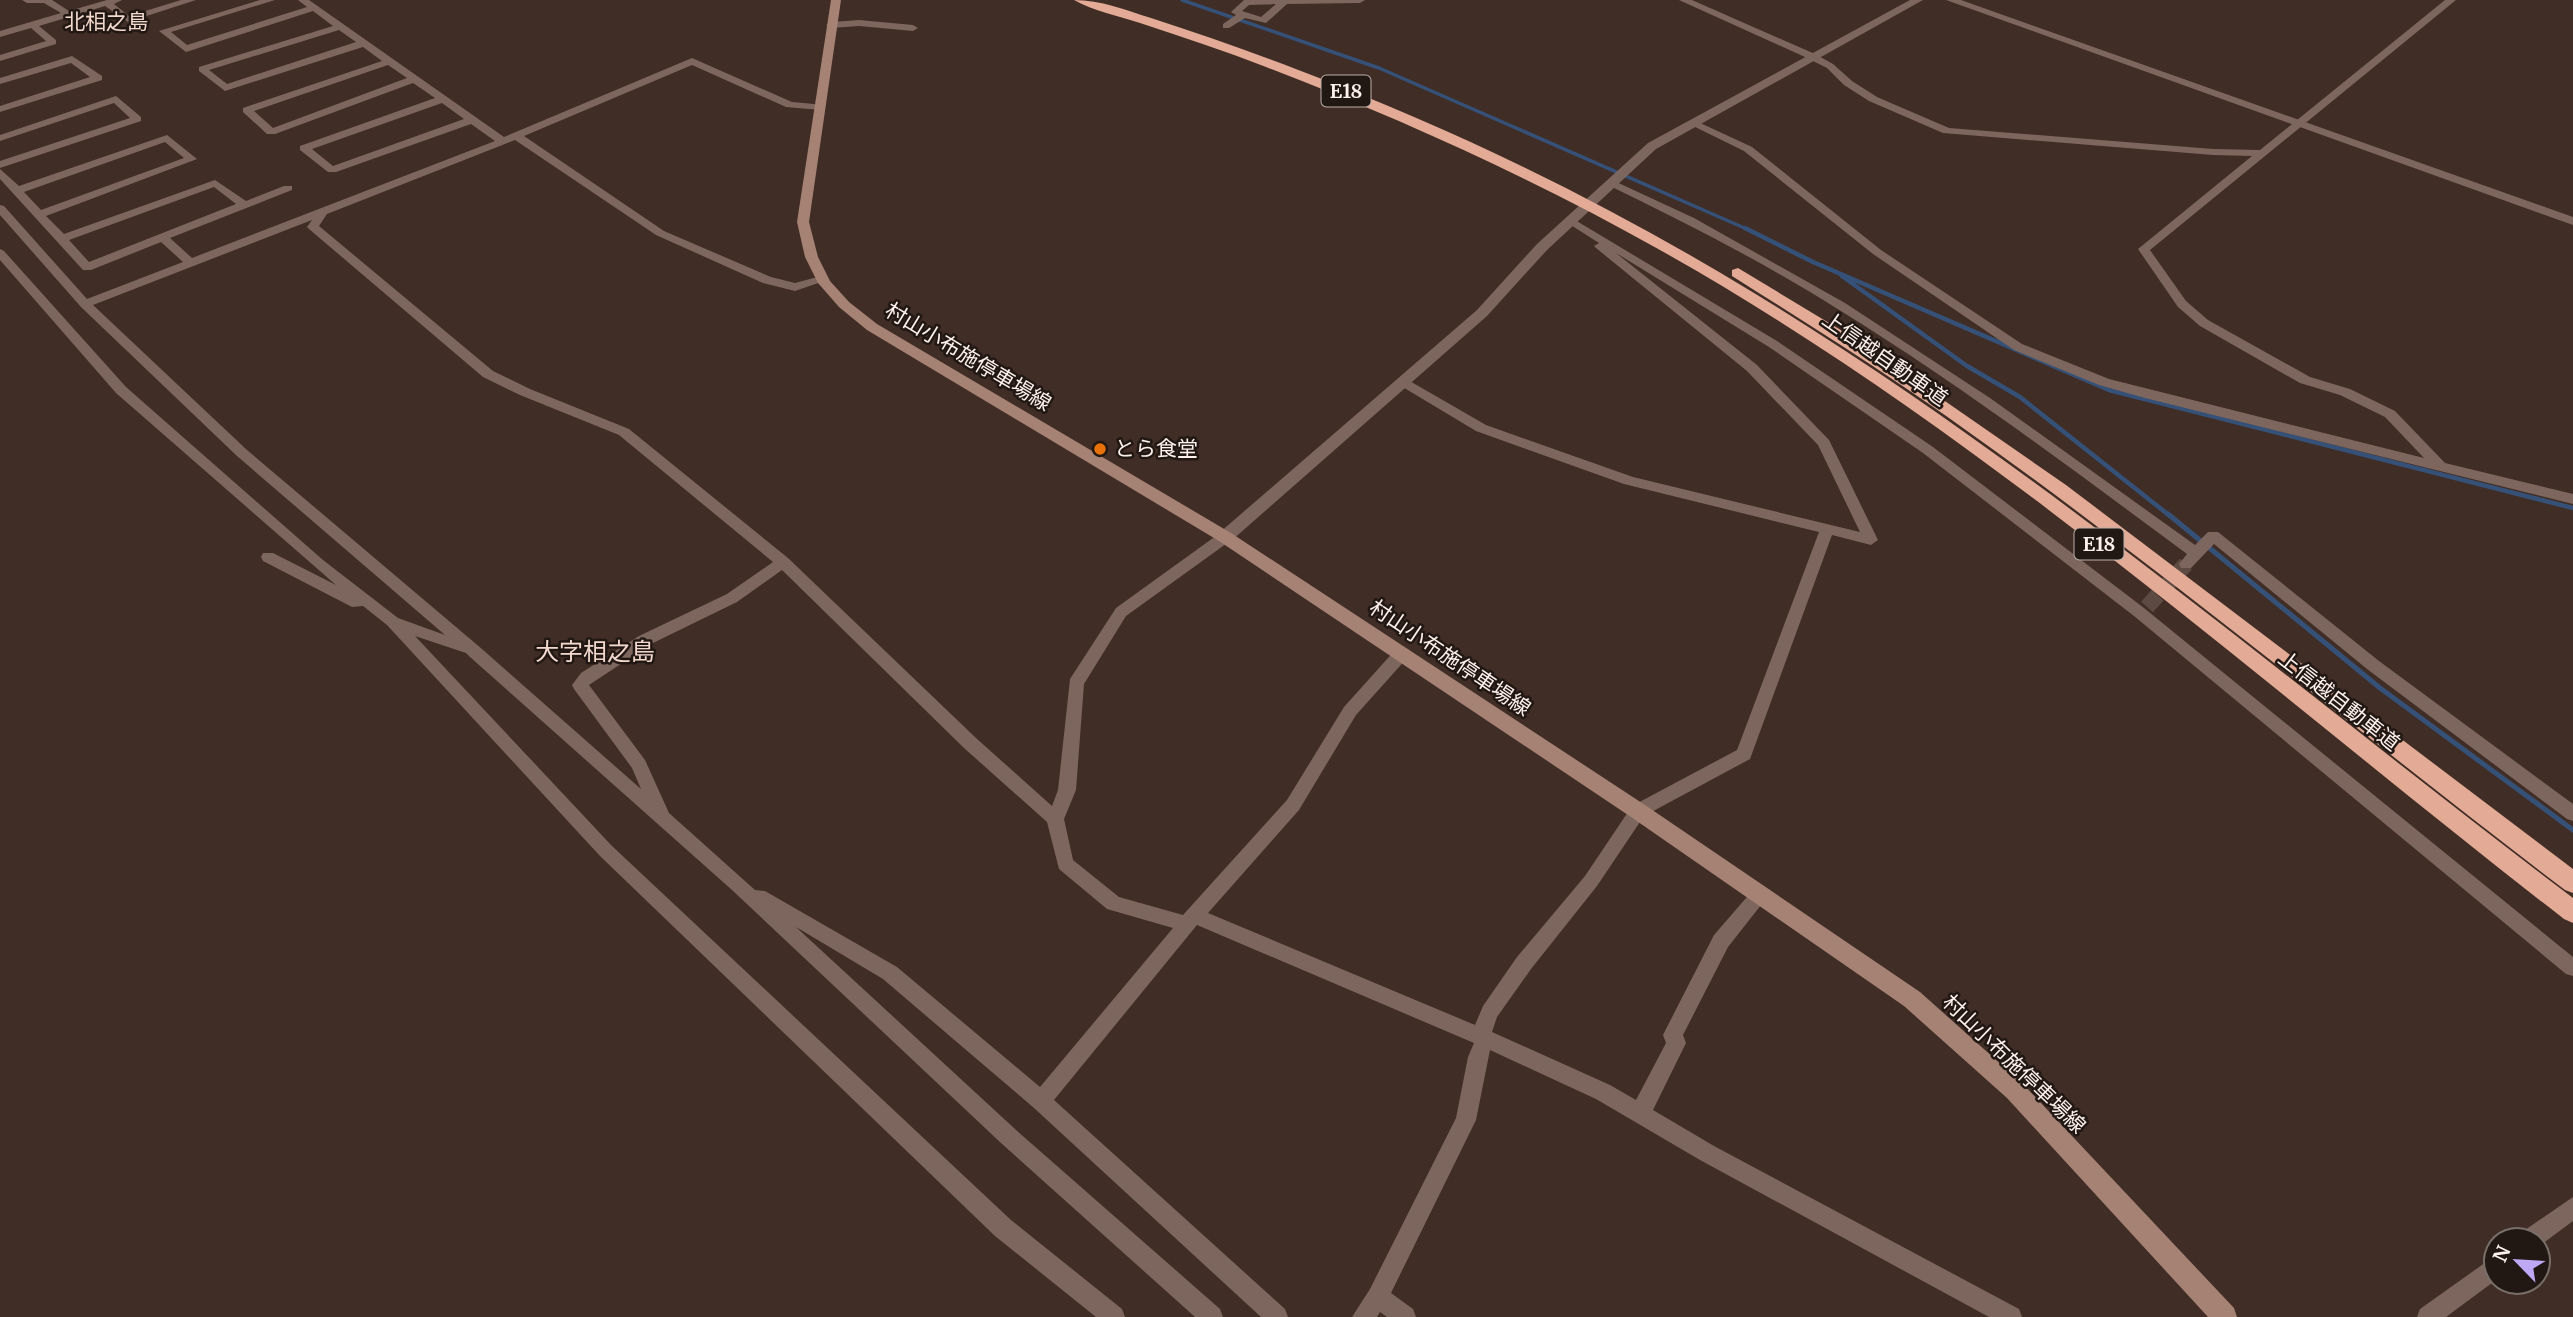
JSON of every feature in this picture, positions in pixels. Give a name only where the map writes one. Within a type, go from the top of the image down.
[{"type":"highway","name":"上信越自動車道","points":[[1080,0],[1194,35],[1328,83],[1462,141],[1613,189],[1807,333],[1992,462],[2573,912]]},
{"type":"highway","name":"上信越自動車道","points":[[1112,0],[1339,76],[1613,189],[1810,317],[2011,454],[2573,883]]},
{"type":"main road","name":"村山小布施停車場線","points":[[836,0],[803,222],[809,256],[821,280],[844,306],[872,327],[1226,537],[1638,811],[1889,983],[1964,1042],[2015,1091],[2225,1317]]},
{"type":"street","points":[[27,0],[46,0],[68,14]]},
{"type":"street","points":[[0,34],[112,1],[128,19],[191,0]]},
{"type":"street","points":[[270,0],[164,31],[186,49],[314,8]]},
{"type":"street","points":[[303,0],[361,44],[502,141]]},
{"type":"street","points":[[1283,3],[1263,21],[1236,12],[1247,2],[1360,0]]},
{"type":"street","points":[[1684,0],[1830,66],[1848,83],[1873,99],[1947,131],[2262,153]]},
{"type":"street","points":[[1918,0],[1652,146],[1613,189],[1570,220],[1482,313],[1403,383],[1226,537],[1121,612],[1076,682],[1067,790],[1055,819],[1065,864],[1113,903],[1191,920],[1483,1037],[1603,1092],[2011,1317]]},
{"type":"street","points":[[1951,0],[2573,221]]},
{"type":"street","points":[[2442,468],[2390,414],[2345,392],[2305,380],[2204,323],[2182,304],[2144,249],[2451,0]]},
{"type":"street","points":[[1226,26],[1243,15]]},
{"type":"street","points":[[831,25],[859,23],[913,28]]},
{"type":"street","points":[[0,58],[53,42],[33,25]]},
{"type":"street","points":[[338,27],[202,69],[225,88],[361,44]]},
{"type":"street","points":[[0,81],[72,59],[98,78],[0,109]]},
{"type":"street","points":[[85,304],[516,136],[692,61],[790,105],[821,107]]},
{"type":"street","points":[[388,62],[247,110],[271,132],[412,80]]},
{"type":"street","points":[[0,138],[116,99],[137,120],[0,165]]},
{"type":"street","points":[[443,99],[304,148],[332,170],[471,120]]},
{"type":"street","points":[[1692,123],[1748,149],[1877,252],[2018,347],[2104,382],[2573,499]]},
{"type":"street","points":[[516,136],[660,233],[775,283],[795,287],[821,280]]},
{"type":"street","points":[[17,191],[167,138],[192,159],[38,215]]},
{"type":"street","points":[[0,172],[87,267],[288,188]]},
{"type":"street","points":[[62,239],[215,183],[244,205]]},
{"type":"street","points":[[1613,189],[1737,242],[1882,330],[2030,430],[2191,558],[2213,536],[2372,665],[2573,814]]},
{"type":"street","points":[[0,208],[85,304],[242,453],[476,653],[738,885],[1008,1136],[1212,1317]]},
{"type":"street","points":[[322,212],[313,227],[488,374],[524,392],[624,432],[783,562],[970,743],[1055,819]]},
{"type":"street","points":[[1570,220],[1773,344],[1858,401],[2143,609],[2573,968]]},
{"type":"street","points":[[1403,383],[1481,428],[1629,481],[1871,540],[1824,443],[1752,368],[1630,272],[1601,247],[1592,232]]},
{"type":"street","points":[[162,237],[190,262]]},
{"type":"street","points":[[0,253],[121,390],[318,564],[392,621],[606,851],[1003,1228],[1114,1317]]},
{"type":"street","points":[[1363,1317],[1378,1297],[1466,1120],[1490,1012],[1524,963],[1591,881],[1638,811],[1744,754],[1827,530]]},
{"type":"street","points":[[268,557],[392,621],[476,653]]},
{"type":"street","points":[[664,820],[639,765],[580,685],[587,677],[645,640],[732,598],[783,562]]},
{"type":"street","points":[[1041,1101],[1191,920],[1293,805],[1350,711],[1402,653]]},
{"type":"street","points":[[738,885],[890,973],[1041,1101],[1277,1317]]},
{"type":"street","points":[[1640,1114],[1676,1043],[1674,1035],[1721,941],[1759,895]]},
{"type":"street","points":[[2549,1226],[2573,1208]]},
{"type":"street","points":[[2428,1317],[2482,1276]]},
{"type":"street","points":[[1378,1297],[1405,1317]]},
{"type":"waterway","points":[[1182,0],[1379,68],[1749,230]]},
{"type":"waterway","points":[[1745,228],[1749,230]]},
{"type":"waterway","points":[[1749,230],[1813,262],[2109,390],[2573,508]]},
{"type":"waterway","points":[[1842,276],[1967,366],[2020,397],[2170,516]]},
{"type":"waterway","points":[[2168,514],[2380,688],[2573,830]]},
{"type":"tunnel","points":[[2147,607],[2186,564]]},
{"type":"place","name":"とら食堂","points":[[1100,449]]},
{"type":"district","name":"北相之島","points":[[106,22]]},
{"type":"district","name":"大字相之島","points":[[595,652]]}]
